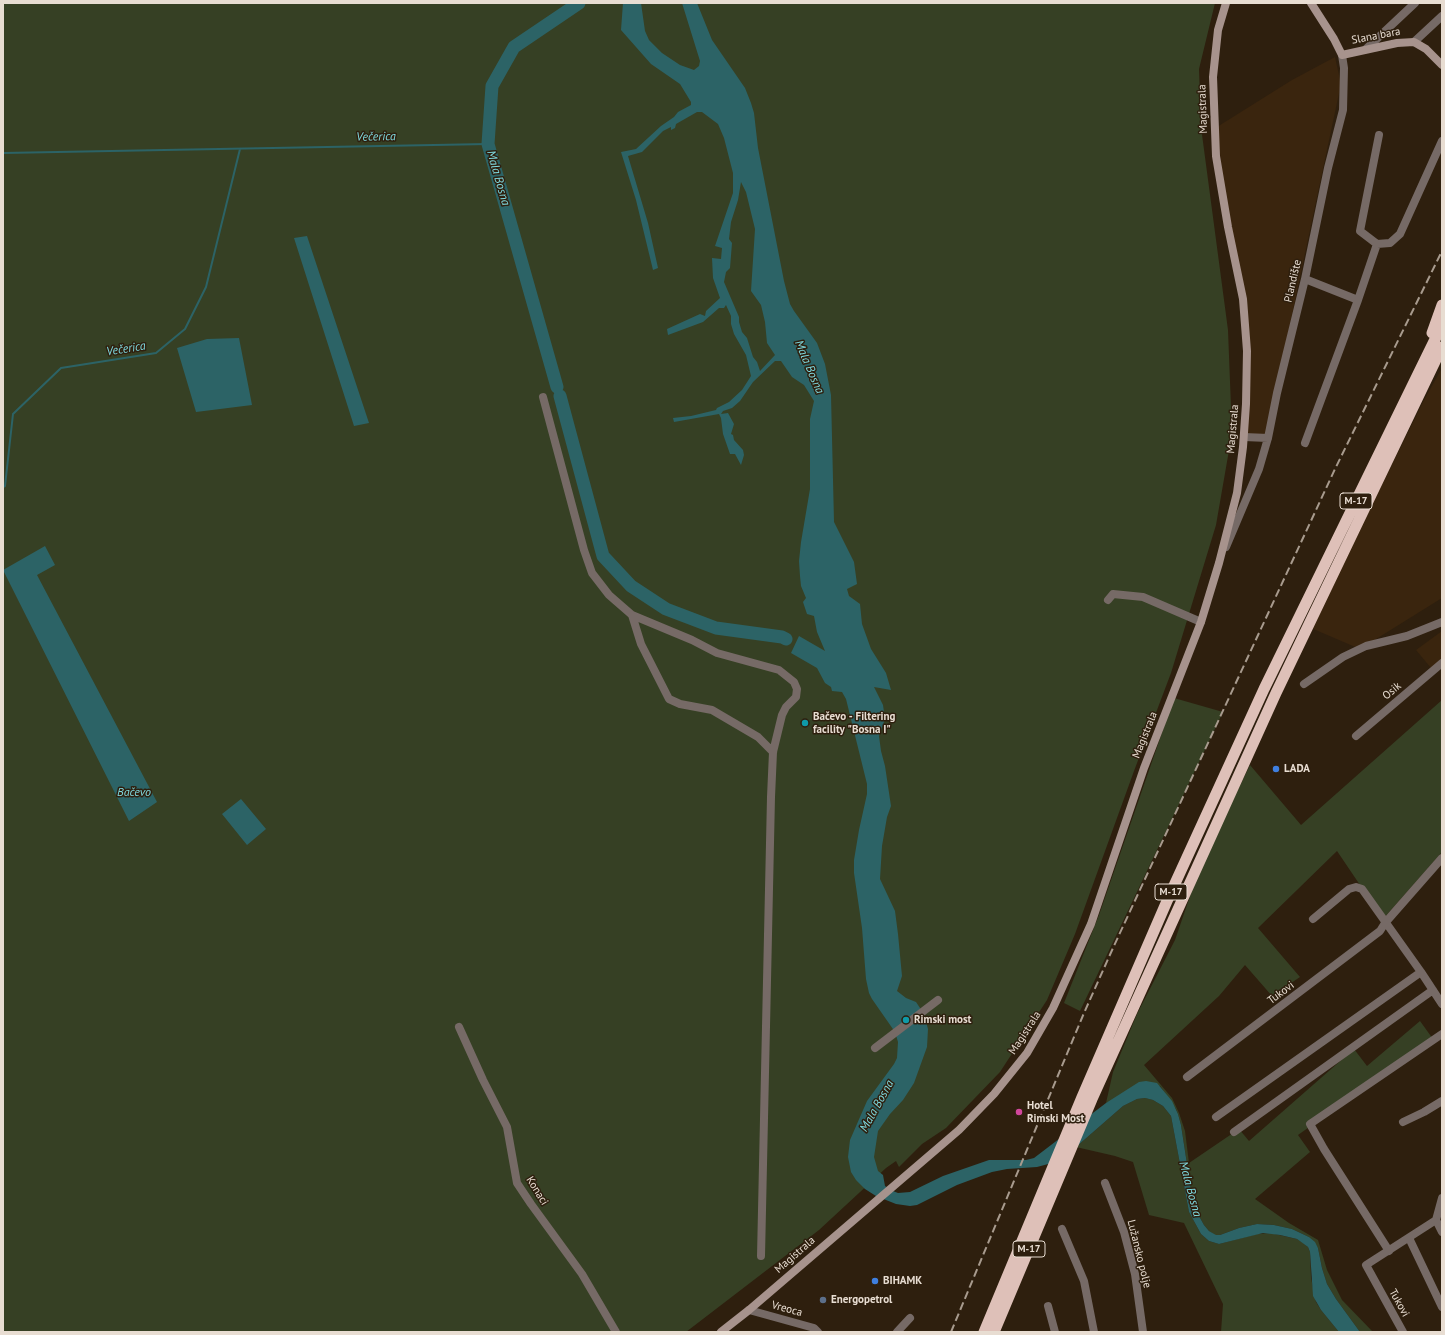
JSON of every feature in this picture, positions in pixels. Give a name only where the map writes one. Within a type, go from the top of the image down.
[{"type":"highway","points":[[1428,364],[1442,306]]},
{"type":"highway","name":"M-17","points":[[984,1332],[1051,1170],[1087,1098],[1276,693],[1428,364],[1442,325]]},
{"type":"highway","name":"M-17","points":[[994,1332],[1064,1166],[1087,1098],[1167,901],[1264,689],[1428,364],[1442,347]]},
{"type":"highway","points":[[1428,364],[1442,352]]},
{"type":"main road","name":"Magistrala","points":[[721,1332],[749,1310],[959,1130],[994,1094],[1027,1052],[1053,1008],[1091,924],[1144,768],[1201,622],[1219,563],[1237,493],[1244,437],[1247,350],[1243,299],[1228,227],[1216,156],[1213,77],[1218,30],[1226,3]]},
{"type":"main road","name":"Plandište","points":[[1311,3],[1334,39],[1342,55]]},
{"type":"main road","name":"Slana bara","points":[[1342,55],[1397,42],[1414,42],[1426,49],[1442,65]]},
{"type":"street","points":[[1366,49],[1415,3]]},
{"type":"street","name":"Slana bara","points":[[1414,42],[1442,16]]},
{"type":"street","name":"Plandište","points":[[1219,563],[1259,469],[1268,438],[1277,393],[1305,279],[1328,168],[1343,110],[1344,68],[1342,55]]},
{"type":"street","points":[[1379,135],[1360,231],[1377,244],[1390,243],[1400,234],[1442,141]]},
{"type":"street","points":[[1305,443],[1377,244]]},
{"type":"street","points":[[1305,279],[1358,300]]},
{"type":"street","points":[[543,397],[584,550],[592,573],[609,595],[632,615],[692,640],[716,653],[778,670],[794,682],[797,689],[796,697],[786,707],[782,714],[773,752],[761,1256]]},
{"type":"street","points":[[1244,437],[1268,438]]},
{"type":"street","points":[[1108,600],[1113,594],[1143,597],[1201,622]]},
{"type":"street","points":[[632,615],[641,644],[662,689],[669,699],[680,704],[712,710],[758,737],[773,752]]},
{"type":"street","points":[[1304,684],[1343,657],[1366,646],[1407,636],[1442,622]]},
{"type":"street","name":"Osik","points":[[1356,736],[1442,663]]},
{"type":"street","name":"Tukovi","points":[[1187,1077],[1380,931],[1385,923],[1442,858]]},
{"type":"street","points":[[1313,919],[1349,889],[1356,887],[1362,889],[1442,1004]]},
{"type":"street","points":[[1216,1117],[1421,972]]},
{"type":"street","points":[[1234,1132],[1433,990]]},
{"type":"street","points":[[875,1048],[938,1000]]},
{"type":"street","name":"Konaci","points":[[459,1027],[483,1080],[507,1127],[517,1183],[582,1274],[616,1332]]},
{"type":"street","points":[[1389,1251],[1324,1149],[1310,1124],[1442,1034]]},
{"type":"street","points":[[1402,1122],[1442,1102]]},
{"type":"street","name":"Lužansko polje","points":[[1105,1183],[1124,1232],[1135,1274],[1143,1332]]},
{"type":"street","points":[[1442,1198],[1436,1220],[1442,1232]]},
{"type":"street","name":"Tukovi","points":[[1403,1332],[1366,1265],[1436,1220]]},
{"type":"street","points":[[1062,1229],[1084,1281],[1094,1332]]},
{"type":"street","points":[[1409,1238],[1442,1306]]},
{"type":"street","points":[[1048,1306],[1055,1332]]},
{"type":"street","name":"Vreoca","points":[[749,1310],[814,1328],[818,1332]]},
{"type":"street","points":[[897,1332],[910,1318]]},
{"type":"shaded area","points":[[1335,57],[1341,84],[1265,436],[1240,436],[1246,404],[1243,299],[1229,233],[1217,127],[1292,80]]},
{"type":"shaded area","points":[[1442,368],[1442,598],[1360,649],[1311,628],[1424,400]]},
{"type":"shaded area","points":[[1442,631],[1442,659],[1431,668],[1416,650]]},
{"type":"green space","points":[[3,3],[1215,3],[1199,69],[1201,127],[1228,330],[1232,433],[1216,525],[1171,673],[1075,934],[1047,1000],[1000,1072],[946,1128],[922,1144],[899,1167],[896,1161],[886,1168],[819,1230],[686,1332],[3,1332]]},
{"type":"green space","points":[[1174,698],[1223,712],[1080,1011],[1064,1003],[1099,915]]},
{"type":"green space","points":[[1442,700],[1442,852],[1383,919],[1337,851],[1258,928],[1300,977],[1272,996],[1245,965],[1219,996],[1144,1065],[1172,1098],[1179,1113],[1185,1131],[1189,1163],[1239,1129],[1249,1141],[1354,1049],[1367,1066],[1420,1021],[1433,1039],[1298,1135],[1310,1152],[1255,1199],[1289,1223],[1318,1240],[1327,1270],[1342,1300],[1373,1332],[1360,1332],[1327,1284],[1318,1248],[1309,1237],[1292,1229],[1274,1225],[1257,1224],[1239,1228],[1220,1235],[1215,1235],[1204,1225],[1199,1216],[1191,1190],[1178,1114],[1160,1086],[1106,1103],[1113,1072],[1137,1014],[1175,940],[1200,867],[1250,765],[1301,825]]},
{"type":"green space","points":[[1145,1098],[1153,1100],[1163,1106],[1171,1116],[1189,1212],[1201,1234],[1209,1241],[1219,1244],[1257,1234],[1270,1233],[1297,1239],[1303,1243],[1308,1247],[1310,1252],[1311,1278],[1316,1302],[1339,1332],[1221,1332],[1223,1304],[1184,1223],[1149,1215],[1133,1162],[1115,1156],[1076,1147],[1123,1106],[1137,1099]]},
{"type":"water","points":[[623,3],[641,3],[645,31],[649,40],[662,53],[680,65],[694,70],[699,66],[700,61],[682,3],[697,3],[712,40],[745,88],[751,103],[754,113],[758,148],[784,281],[790,304],[817,343],[825,364],[831,395],[834,522],[854,562],[857,584],[847,589],[849,596],[860,604],[862,624],[871,649],[886,673],[891,690],[874,687],[883,705],[885,719],[879,736],[891,806],[887,817],[882,846],[880,879],[895,911],[902,976],[897,991],[906,998],[916,1002],[924,1014],[928,1029],[927,1047],[914,1083],[903,1100],[890,1114],[878,1131],[874,1157],[878,1171],[883,1175],[885,1186],[898,1193],[910,1192],[943,1176],[989,1160],[1026,1160],[1034,1158],[1106,1103],[1139,1082],[1146,1081],[1157,1083],[1172,1101],[1178,1114],[1191,1190],[1199,1216],[1204,1225],[1209,1231],[1216,1235],[1257,1224],[1274,1225],[1292,1229],[1309,1237],[1315,1242],[1318,1248],[1327,1284],[1360,1332],[1339,1332],[1321,1310],[1313,1296],[1310,1252],[1308,1247],[1297,1239],[1263,1233],[1219,1244],[1209,1241],[1201,1234],[1189,1212],[1171,1116],[1163,1106],[1153,1100],[1145,1098],[1137,1099],[1123,1106],[1076,1147],[1052,1163],[1037,1167],[1007,1169],[992,1172],[957,1185],[917,1205],[910,1206],[896,1204],[876,1196],[865,1189],[856,1180],[851,1172],[848,1157],[850,1140],[867,1101],[897,1058],[898,1042],[895,1032],[872,999],[866,979],[862,928],[854,873],[854,860],[867,794],[867,784],[846,699],[842,692],[832,691],[831,687],[825,683],[817,668],[791,653],[799,636],[825,651],[817,632],[814,616],[807,614],[803,602],[806,598],[801,586],[799,561],[810,489],[810,419],[814,401],[804,385],[792,377],[781,361],[775,361],[753,382],[740,401],[732,408],[723,411],[721,414],[728,413],[734,424],[731,434],[743,450],[744,455],[741,465],[735,454],[730,454],[723,434],[719,414],[674,422],[673,418],[691,416],[716,410],[729,402],[742,390],[751,376],[746,355],[734,334],[731,324],[731,316],[726,305],[724,308],[719,308],[703,322],[668,335],[667,329],[700,314],[705,316],[706,311],[720,298],[713,278],[712,258],[721,259],[722,248],[715,246],[733,193],[733,173],[724,138],[718,124],[702,112],[697,112],[676,124],[675,128],[671,130],[671,127],[663,131],[642,152],[628,156],[648,223],[658,268],[653,270],[636,200],[621,152],[636,149],[678,112],[691,105],[691,102],[680,84],[651,64],[621,30]],"holes":[[[741,182],[746,192],[755,229],[751,291],[761,305],[765,322],[767,343],[775,355],[760,371],[757,362],[753,357],[747,338],[742,332],[739,317],[724,282],[726,272],[730,268],[732,243],[729,239],[731,222],[738,200]]]},
{"type":"water","points":[[307,236],[369,423],[354,426],[294,238]]},
{"type":"water","points":[[239,338],[252,405],[196,412],[177,348],[207,339]]},
{"type":"water","name":"Bačevo","points":[[45,546],[55,565],[37,575],[157,802],[129,821],[3,570]]},
{"type":"water","points":[[241,799],[266,829],[247,845],[222,814]]},
{"type":"waterway","name":"Mala Bosna","points":[[557,387],[488,144],[492,86],[514,47],[579,3]]},
{"type":"waterway","name":"Večerica","points":[[3,153],[488,144]]},
{"type":"waterway","name":"Večerica","points":[[3,487],[5,486],[13,414],[61,368],[156,353],[185,329],[206,287],[240,149]]},
{"type":"waterway","name":"Mala Bosna","points":[[560,396],[603,556],[631,586],[666,609],[716,628],[782,637],[786,639]]},
{"type":"railway","points":[[951,1332],[1084,1013],[1113,948],[1335,469],[1442,251]]},
{"type":"place","name":"Bačevo - Filtering facility \"Bosna I\"","points":[[805,723]]},
{"type":"place","name":"LADA","points":[[1276,769]]},
{"type":"place","name":"Rimski most","points":[[906,1020]]},
{"type":"place","name":"Hotel Rimski Most","points":[[1019,1112]]},
{"type":"place","name":"BIHAMK","points":[[875,1281]]},
{"type":"place","name":"Energopetrol","points":[[823,1300]]}]
